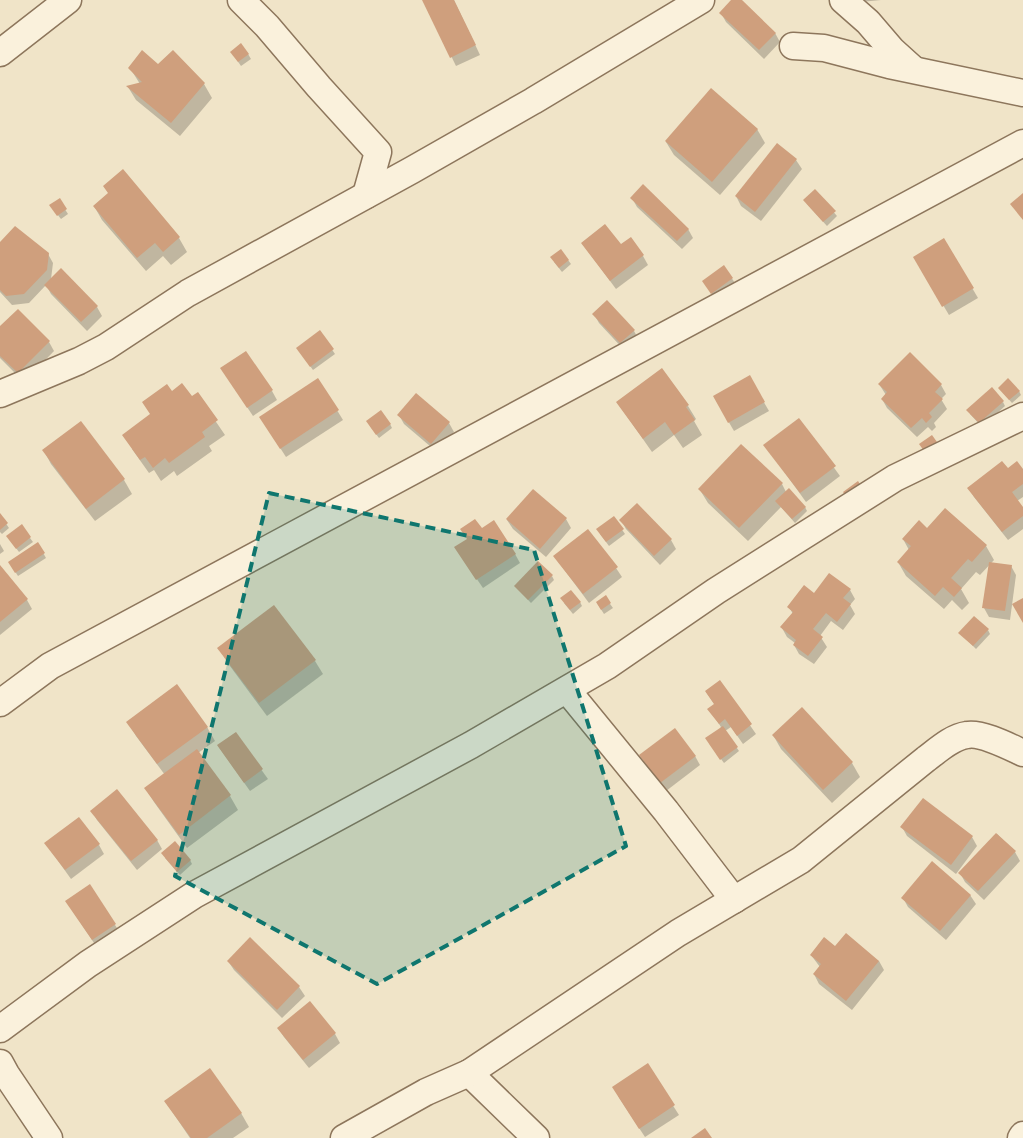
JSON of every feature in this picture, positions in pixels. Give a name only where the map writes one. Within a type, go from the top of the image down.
[{"type":"street","points":[[0,53],[68,0]]},
{"type":"street","points":[[240,0],[267,26],[378,152],[366,195]]},
{"type":"street","points":[[0,394],[79,361],[99,350],[188,292],[533,101],[701,0]]},
{"type":"street","points":[[843,0],[868,22],[892,50],[914,70]]},
{"type":"street","points":[[793,46],[824,48],[914,70],[1023,93]]},
{"type":"street","points":[[0,703],[50,666],[1023,143]]},
{"type":"street","points":[[0,1029],[88,964],[194,895],[471,745],[567,690],[607,666],[716,592],[895,478],[1023,416]]},
{"type":"street","points":[[567,690],[666,810],[734,900]]},
{"type":"street","points":[[344,1138],[426,1092],[469,1073],[643,955],[801,860],[947,743],[967,734],[980,736],[1023,753]]},
{"type":"street","points":[[0,1063],[49,1138]]},
{"type":"street","points":[[469,1073],[536,1138]]},
{"type":"highlighted area","points":[[269,493],[534,550],[626,846],[377,984],[175,876]]},
{"type":"building","points":[[422,0],[454,0],[476,45],[450,58]]},
{"type":"building","points":[[731,0],[742,0],[776,33],[759,50],[719,13]]},
{"type":"building","points":[[241,43],[249,54],[238,62],[230,52]]},
{"type":"building","points":[[142,50],[158,64],[173,50],[205,83],[171,123],[126,86],[142,82],[128,68]]},
{"type":"building","points":[[711,88],[758,129],[712,182],[665,141]]},
{"type":"building","points":[[777,143],[797,159],[755,212],[735,196]]},
{"type":"building","points":[[123,169],[180,237],[163,252],[155,243],[137,258],[93,206],[108,193],[103,186]]},
{"type":"building","points":[[643,184],[689,229],[677,241],[630,198]]},
{"type":"building","points":[[815,189],[836,211],[823,222],[803,200]]},
{"type":"building","points":[[1023,193],[1023,220],[1010,204]]},
{"type":"building","points":[[60,198],[67,209],[57,216],[49,205]]},
{"type":"building","points":[[605,224],[621,244],[631,237],[644,255],[610,281],[581,243]]},
{"type":"building","points":[[15,226],[49,253],[47,270],[24,294],[6,296],[0,290],[0,242]]},
{"type":"building","points":[[944,238],[974,288],[942,307],[913,257]]},
{"type":"building","points":[[561,249],[569,260],[559,268],[550,257]]},
{"type":"building","points":[[724,265],[733,278],[711,294],[702,281]]},
{"type":"building","points":[[61,268],[98,306],[81,322],[44,285]]},
{"type":"building","points":[[607,300],[635,330],[620,343],[592,314]]},
{"type":"building","points":[[18,309],[50,341],[18,373],[0,356],[0,326]]},
{"type":"building","points":[[320,330],[334,349],[310,367],[296,348]]},
{"type":"building","points":[[246,351],[273,390],[247,408],[220,368]]},
{"type":"building","points":[[910,352],[942,384],[935,392],[943,399],[929,413],[932,417],[926,423],[922,418],[911,428],[881,399],[887,392],[878,384]]},
{"type":"building","points":[[662,368],[689,405],[686,407],[695,420],[674,435],[665,422],[643,439],[616,402]]},
{"type":"building","points":[[750,375],[765,402],[728,423],[713,396]]},
{"type":"building","points":[[318,378],[339,410],[280,449],[259,417]]},
{"type":"building","points":[[1008,378],[1020,391],[1009,400],[998,388]]},
{"type":"building","points":[[182,383],[192,396],[198,392],[218,420],[202,432],[205,437],[169,463],[165,458],[153,468],[145,457],[140,460],[122,435],[150,414],[142,402],[167,384],[172,391]]},
{"type":"building","points":[[992,387],[1004,401],[979,423],[966,410]]},
{"type":"building","points":[[416,393],[450,422],[431,444],[397,415]]},
{"type":"building","points":[[381,410],[391,424],[376,435],[366,421]]},
{"type":"building","points":[[799,418],[836,466],[800,493],[763,445]]},
{"type":"building","points":[[81,421],[125,479],[86,509],[42,450]]},
{"type":"building","points":[[932,435],[937,442],[924,451],[919,444]]},
{"type":"building","points":[[741,444],[783,483],[739,528],[698,489]]},
{"type":"building","points":[[1002,461],[1008,468],[1017,461],[1023,469],[1023,484],[1012,492],[1023,507],[1023,516],[1002,532],[967,488]]},
{"type":"building","points":[[858,481],[864,491],[850,501],[843,492]]},
{"type":"building","points":[[789,488],[806,507],[792,519],[775,501]]},
{"type":"building","points":[[533,489],[567,518],[540,549],[506,519]]},
{"type":"building","points":[[637,503],[672,539],[654,556],[619,520]]},
{"type":"building","points":[[945,508],[987,545],[972,562],[968,559],[951,578],[962,588],[954,597],[943,587],[935,596],[897,562],[911,546],[902,539],[919,520],[927,528]]},
{"type":"building","points":[[0,513],[8,523],[0,530]]},
{"type":"building","points":[[614,516],[624,529],[606,542],[596,529]]},
{"type":"building","points":[[475,519],[482,528],[494,520],[516,554],[476,580],[454,547],[467,539],[460,529]]},
{"type":"building","points":[[22,524],[31,537],[16,549],[6,536]]},
{"type":"building","points":[[588,529],[618,567],[583,594],[553,556]]},
{"type":"building","points":[[38,542],[45,553],[15,573],[8,562]]},
{"type":"building","points":[[538,561],[553,575],[528,600],[514,586]]},
{"type":"building","points":[[989,562],[1012,565],[1005,611],[982,608]]},
{"type":"building","points":[[0,565],[28,599],[0,622]]},
{"type":"building","points":[[829,573],[851,589],[843,598],[851,604],[837,622],[826,613],[813,629],[823,637],[808,656],[793,645],[796,640],[780,627],[793,612],[787,607],[804,585],[814,593]]},
{"type":"building","points":[[571,590],[581,602],[570,610],[560,598]]},
{"type":"building","points":[[606,595],[611,603],[601,610],[596,602]]},
{"type":"building","points":[[1023,598],[1023,623],[1012,604]]},
{"type":"building","points":[[274,605],[316,660],[259,703],[217,648]]},
{"type":"building","points":[[974,616],[989,629],[973,646],[958,633]]},
{"type":"building","points":[[720,680],[752,724],[737,736],[725,719],[719,724],[707,709],[714,704],[705,691]]},
{"type":"building","points":[[177,684],[208,727],[157,764],[126,722]]},
{"type":"building","points":[[802,707],[853,762],[823,790],[772,735]]},
{"type":"building","points":[[723,726],[738,747],[720,760],[705,738]]},
{"type":"building","points":[[675,728],[696,756],[660,783],[639,755]]},
{"type":"building","points":[[236,732],[263,769],[244,783],[217,745]]},
{"type":"building","points":[[197,749],[231,795],[179,835],[144,788]]},
{"type":"building","points":[[117,789],[158,840],[131,861],[90,811]]},
{"type":"building","points":[[923,798],[973,836],[951,865],[900,827]]},
{"type":"building","points":[[79,817],[100,844],[65,870],[44,843]]},
{"type":"building","points":[[996,833],[1016,851],[978,891],[958,873]]},
{"type":"building","points":[[175,841],[191,860],[177,872],[161,853]]},
{"type":"building","points":[[932,861],[971,895],[940,931],[901,898]]},
{"type":"building","points":[[90,884],[116,924],[92,940],[65,901]]},
{"type":"building","points":[[846,933],[879,961],[846,1001],[813,974],[821,964],[810,955],[824,937],[835,946]]},
{"type":"building","points":[[250,937],[300,986],[277,1010],[227,961]]},
{"type":"building","points":[[310,1001],[336,1033],[303,1060],[277,1028]]},
{"type":"building","points":[[648,1063],[675,1105],[639,1129],[612,1087]]},
{"type":"building","points":[[210,1068],[242,1113],[207,1138],[191,1138],[164,1101]]},
{"type":"building","points":[[705,1128],[712,1138],[691,1138]]}]
